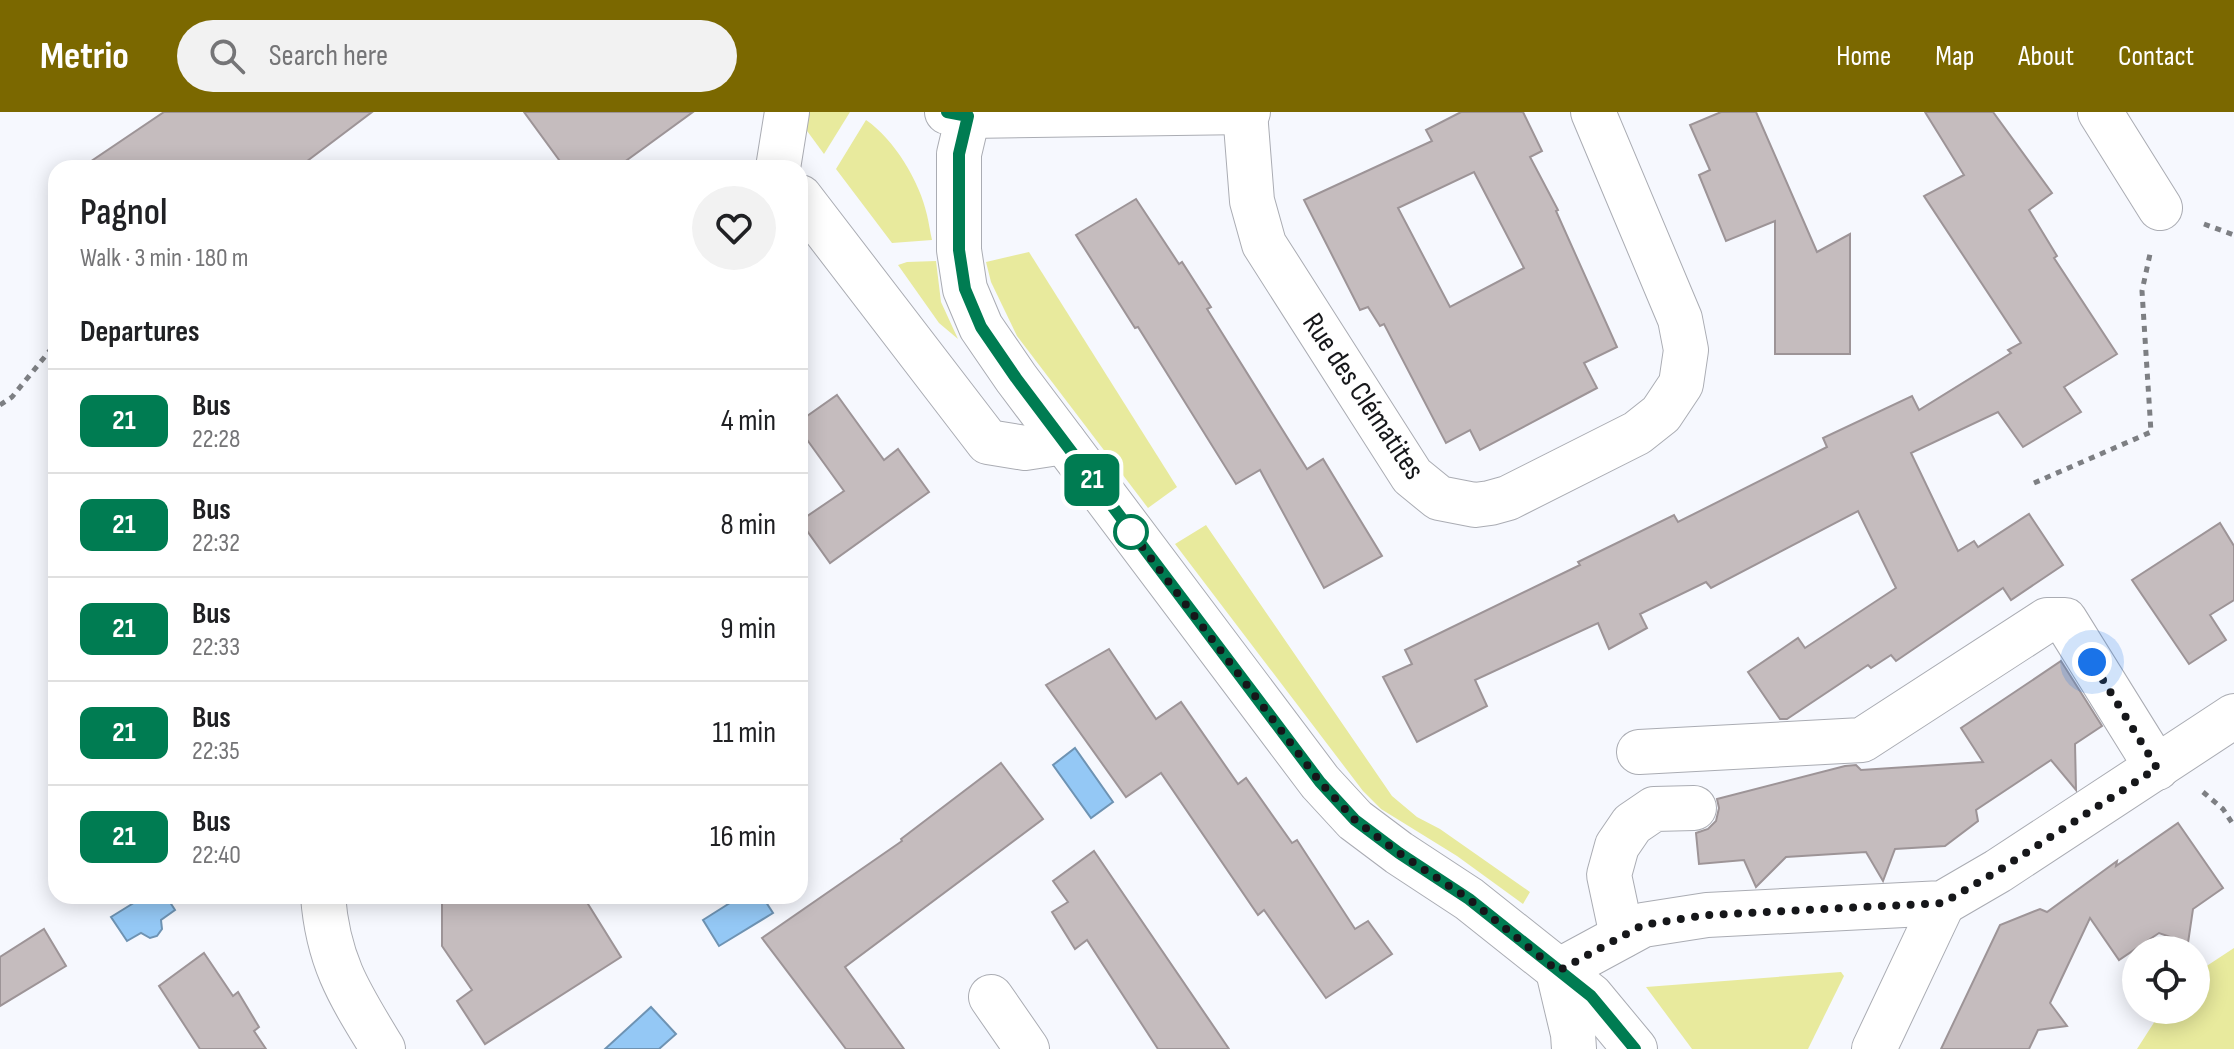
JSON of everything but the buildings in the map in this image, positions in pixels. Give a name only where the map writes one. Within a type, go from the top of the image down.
[{"type":"street","points":[[779,160],[787,112]]},
{"type":"street","points":[[1246,112],[957,114],[959,250],[965,289],[981,327],[1320,782],[1355,820],[1469,899],[1591,996],[1635,1049]]},
{"type":"street","name":"Rue des Clématites","points":[[1246,112],[1252,201],[1264,244],[1412,476],[1439,498],[1475,505],[1508,498],[1637,433],[1661,414],[1681,384],[1686,350],[1680,319],[1593,112]]},
{"type":"street","points":[[2100,112],[2160,208]]},
{"type":"street","points":[[808,207],[988,442],[1025,448],[1064,442]]},
{"type":"street","points":[[1639,752],[1862,740],[2047,620],[2065,620],[2157,768]]},
{"type":"street","points":[[1558,971],[1643,925],[1707,915],[1943,903],[1998,871],[2234,716]]},
{"type":"street","points":[[1622,936],[1609,875],[1617,846],[1632,824],[1654,809],[1694,808]]},
{"type":"street","points":[[1874,1049],[1943,903]]},
{"type":"street","points":[[324,904],[336,968],[383,1049]]},
{"type":"street","points":[[1558,971],[1574,1049]]},
{"type":"street","points":[[991,997],[1027,1049]]},
{"type":"path","points":[[2034,483],[2151,432],[2142,291],[2160,208],[2234,235]]},
{"type":"path","points":[[0,405],[12,397],[48,353]]},
{"type":"green space","points":[[800,112],[850,112],[824,154],[799,120]]},
{"type":"green space","points":[[866,120],[886,138],[912,175],[924,202],[932,240],[892,243],[836,169]]},
{"type":"green space","points":[[1029,252],[1177,487],[1148,508],[1017,336],[991,282],[986,262]]},
{"type":"green space","points":[[936,261],[941,302],[958,339],[939,323],[898,265]]},
{"type":"green space","points":[[1206,525],[1392,796],[1417,817],[1440,829],[1530,892],[1523,904],[1457,856],[1381,809],[1363,791],[1175,544]]},
{"type":"green space","points":[[2234,948],[2234,1049],[2137,1049],[2153,1024],[2210,1024],[2210,964]]},
{"type":"green space","points":[[1841,972],[1844,976],[1808,1049],[1692,1049],[1646,987]]},
{"type":"water","points":[[1075,748],[1113,802],[1091,818],[1053,765]]},
{"type":"water","points":[[132,904],[171,904],[175,910],[161,920],[162,929],[157,936],[150,938],[141,933],[127,941],[111,917]]},
{"type":"water","points":[[728,904],[767,904],[773,913],[719,946],[703,920]]},
{"type":"water","points":[[651,1007],[676,1034],[659,1049],[605,1049]]},
{"type":"bus line","name":"21","points":[[947,112],[968,116],[959,154],[959,250],[965,289],[981,327],[1016,378],[1320,782],[1355,820],[1469,899],[1591,996],[1635,1049]]},
{"type":"route","points":[[1131,532],[1128,528],[1320,782],[1355,820],[1469,899],[1558,971],[1643,925],[1707,915],[1943,903],[2157,768],[2092,662]]}]
